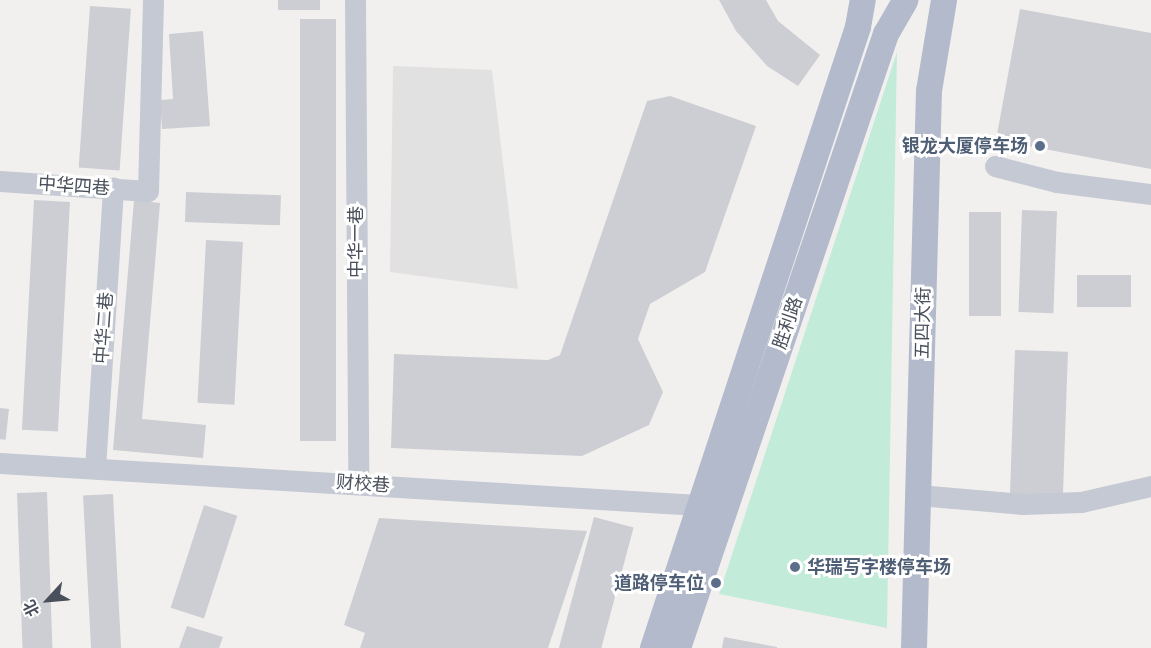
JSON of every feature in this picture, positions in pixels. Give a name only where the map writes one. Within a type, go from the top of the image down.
[{"type":"main road","name":"胜利路","points":[[678,648],[714,506],[858,27],[863,0]]},
{"type":"main road","name":"胜利路","points":[[653,648],[714,506],[886,34],[906,0]]},
{"type":"main road","name":"五四大街","points":[[914,648],[929,91],[944,0]]},
{"type":"street","name":"中华四巷","points":[[0,180],[148,191],[153,0]]},
{"type":"street","name":"中华一巷","points":[[355,0],[358,483]]},
{"type":"street","points":[[995,166],[1057,182],[1151,194]]},
{"type":"street","name":"中华二巷","points":[[95,468],[113,188]]},
{"type":"street","name":"财校巷","points":[[0,463],[714,506]]},
{"type":"street","points":[[918,495],[1023,504],[1082,502],[1151,486]]},
{"type":"shaded area","points":[[393,66],[492,70],[518,289],[390,272]]},
{"type":"green space","points":[[897,52],[887,628],[719,594]]},
{"type":"building","points":[[278,0],[320,0],[320,10],[278,10]]},
{"type":"building","points":[[719,0],[766,0],[778,21],[820,55],[798,86],[767,66],[736,31]]},
{"type":"building","points":[[90,6],[131,9],[120,170],[79,168]]},
{"type":"building","points":[[1020,9],[1151,33],[1151,169],[996,140]]},
{"type":"building","points":[[300,19],[336,19],[336,441],[300,441]]},
{"type":"building","points":[[203,31],[210,126],[162,129],[160,100],[173,99],[169,34]]},
{"type":"building","points":[[670,96],[756,126],[705,272],[650,304],[638,339],[663,392],[649,425],[582,456],[391,448],[394,354],[548,360],[560,355],[647,101]]},
{"type":"building","points":[[186,192],[281,195],[280,225],[185,222]]},
{"type":"building","points":[[34,200],[70,202],[58,432],[22,430]]},
{"type":"building","points":[[134,200],[160,203],[142,419],[206,425],[203,458],[113,450]]},
{"type":"building","points":[[1022,210],[1057,211],[1053,313],[1018,312]]},
{"type":"building","points":[[969,212],[1001,212],[1001,316],[969,316]]},
{"type":"building","points":[[206,240],[243,242],[234,405],[197,403]]},
{"type":"building","points":[[1077,275],[1131,275],[1131,307],[1077,307]]},
{"type":"building","points":[[1015,350],[1068,352],[1063,496],[1010,494]]},
{"type":"building","points":[[0,408],[9,409],[6,440],[0,439]]},
{"type":"building","points":[[47,492],[52,648],[22,648],[17,493]]},
{"type":"building","points":[[113,494],[121,648],[91,648],[83,496]]},
{"type":"building","points":[[204,505],[237,516],[204,619],[171,608]]},
{"type":"building","points":[[594,517],[634,528],[601,648],[559,648]]},
{"type":"building","points":[[379,518],[587,531],[548,648],[360,648],[365,633],[344,625]]},
{"type":"building","points":[[187,626],[223,637],[219,648],[179,648]]},
{"type":"building","points":[[724,637],[777,647],[777,648],[722,648]]},
{"type":"place","name":"银龙大厦停车场","points":[[1040,146]]},
{"type":"place","name":"华瑞写字楼停车场","points":[[795,567]]},
{"type":"place","name":"道路停车位","points":[[716,583]]}]
